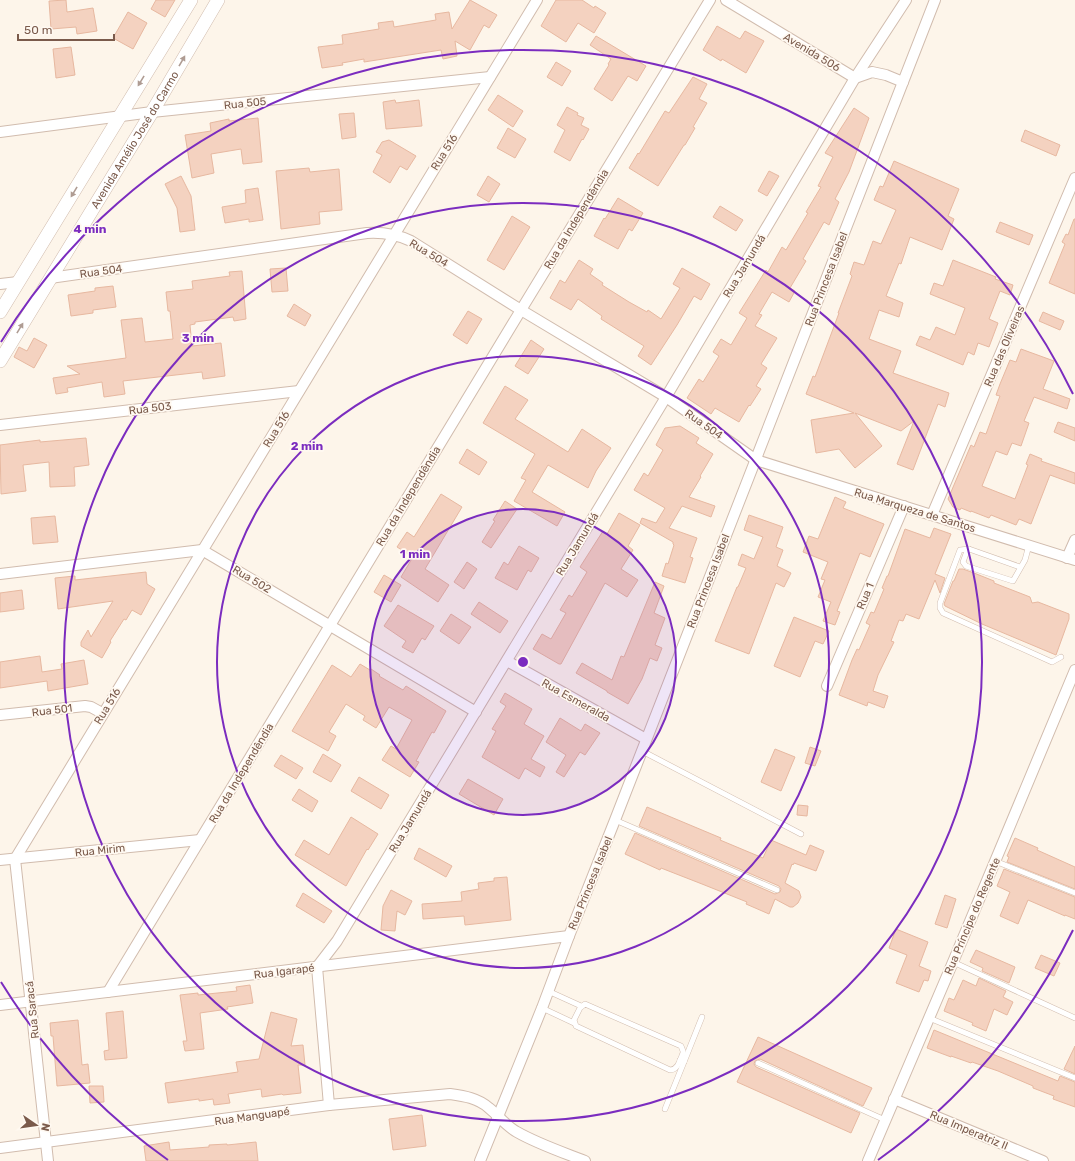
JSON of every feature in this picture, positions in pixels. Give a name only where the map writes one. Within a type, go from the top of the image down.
[{"type":"street","points":[[0,312],[191,0]]},
{"type":"street","name":"Avenida Amélio José do Carmo","points":[[0,361],[152,112],[218,0]]},
{"type":"street","name":"Rua 516","points":[[15,859],[102,713],[537,0]]},
{"type":"street","name":"Rua da Independêndia","points":[[108,992],[710,0]]},
{"type":"street","name":"Avenida 506","points":[[726,0],[855,78]]},
{"type":"street","name":"Rua Jamundá","points":[[317,967],[337,941],[666,397],[855,78],[906,0]]},
{"type":"street","name":"Rua Princesa Isabel","points":[[480,1161],[542,1008],[935,0]]},
{"type":"street","points":[[855,78],[872,72],[886,75],[903,82]]},
{"type":"street","name":"Rua 505","points":[[0,132],[152,112],[490,77]]},
{"type":"street","name":"Rua das Oliveiras","points":[[932,515],[1075,178]]},
{"type":"street","name":"Rua 504","points":[[50,278],[367,233],[382,232],[394,234],[411,241],[521,310],[666,397],[756,460]]},
{"type":"street","points":[[0,284],[18,282]]},
{"type":"street","name":"Rua 503","points":[[0,425],[299,391]]},
{"type":"street","name":"Rua Marqueza de Santos","points":[[756,460],[1071,559]]},
{"type":"street","name":"Rua 1","points":[[827,686],[904,506]]},
{"type":"street","points":[[1071,559],[1075,540]]},
{"type":"street","points":[[0,574],[202,550]]},
{"type":"street","name":"Rua 502","points":[[202,550],[476,712]]},
{"type":"street","name":"Rua Esmeralda","points":[[507,661],[646,739]]},
{"type":"street","name":"Rua Príncipe do Regente","points":[[868,1161],[1075,670]]},
{"type":"street","name":"Rua 501","points":[[0,715],[85,706],[91,707],[102,713]]},
{"type":"street","name":"Rua Mirim","points":[[0,860],[200,840]]},
{"type":"street","name":"Rua Saracá","points":[[15,859],[48,1161]]},
{"type":"street","name":"Rua Igarapé","points":[[0,1005],[569,936]]},
{"type":"street","points":[[317,967],[329,1105]]},
{"type":"street","name":"Rua Manguapé","points":[[0,1148],[329,1105],[450,1094],[465,1096],[477,1100],[488,1107],[506,1125],[516,1132],[585,1161]]},
{"type":"street","name":"Rua Imperatriz II","points":[[894,1099],[1043,1161]]},
{"type":"lane","points":[[954,567],[966,566],[1013,581],[1025,560],[1029,545]]},
{"type":"lane","points":[[1020,567],[969,549],[960,550],[940,603],[940,608],[943,613],[1052,662],[1060,657]]},
{"type":"lane","points":[[966,566],[963,562],[969,549]]},
{"type":"lane","points":[[642,751],[800,834]]},
{"type":"lane","points":[[615,820],[777,890]]},
{"type":"lane","points":[[995,861],[1075,893]]},
{"type":"lane","points":[[953,962],[1075,1018]]},
{"type":"lane","points":[[542,1008],[574,1023],[578,1027],[670,1070],[675,1069],[682,1061],[682,1046],[587,1005],[581,1006],[548,991]]},
{"type":"lane","points":[[574,1023],[581,1006]]},
{"type":"lane","points":[[665,1109],[682,1061],[702,1017]]},
{"type":"lane","points":[[929,1018],[1075,1078]]},
{"type":"lane","points":[[758,1063],[886,1120]]},
{"type":"building","points":[[66,0],[67,12],[93,8],[97,31],[77,34],[76,27],[51,29],[49,1]]},
{"type":"building","points":[[156,0],[175,0],[165,17],[151,9]]},
{"type":"building","points":[[470,0],[497,15],[489,28],[484,25],[470,50],[455,41],[457,56],[443,59],[441,50],[364,62],[364,59],[342,63],[343,65],[322,68],[318,47],[343,44],[342,35],[379,29],[378,23],[393,21],[394,27],[436,20],[435,14],[449,12],[452,29]]},
{"type":"building","points":[[556,0],[582,0],[594,8],[595,6],[606,13],[594,33],[578,23],[566,42],[541,26]]},
{"type":"building","points":[[128,12],[147,23],[133,49],[113,38]]},
{"type":"building","points":[[717,26],[740,39],[745,31],[764,41],[746,73],[722,59],[721,61],[703,50]]},
{"type":"building","points":[[596,36],[646,66],[637,81],[628,76],[612,101],[594,89],[609,65],[608,64],[611,59],[590,45]]},
{"type":"building","points":[[71,47],[75,75],[56,78],[53,49]]},
{"type":"building","points":[[556,62],[571,71],[562,86],[547,77]]},
{"type":"building","points":[[693,77],[707,84],[699,99],[707,103],[693,127],[695,128],[685,145],[658,186],[629,168],[665,111],[669,113]]},
{"type":"building","points":[[498,95],[523,111],[513,127],[488,110]]},
{"type":"building","points":[[395,100],[396,103],[419,100],[422,126],[386,129],[383,102]]},
{"type":"building","points":[[567,107],[578,113],[577,115],[584,118],[581,125],[589,129],[570,161],[554,152],[565,130],[557,125]]},
{"type":"building","points":[[854,108],[869,118],[849,172],[835,199],[839,202],[829,225],[824,222],[803,259],[806,261],[790,288],[795,291],[789,302],[772,292],[759,314],[762,315],[755,326],[777,338],[761,364],[767,368],[756,386],[761,389],[739,422],[715,408],[711,414],[687,398],[699,379],[703,382],[719,356],[713,352],[721,339],[731,345],[747,318],[739,313],[766,270],[768,272],[782,247],[786,250],[808,213],[806,212],[821,187],[818,186],[833,157],[825,153]]},
{"type":"building","points":[[354,113],[356,137],[342,139],[339,114]]},
{"type":"building","points":[[258,118],[262,162],[243,164],[241,149],[211,154],[214,173],[192,178],[185,135],[211,131],[210,123],[229,119],[229,121]]},
{"type":"building","points":[[508,128],[526,139],[515,158],[497,148]]},
{"type":"building","points":[[1025,130],[1060,145],[1056,156],[1021,141]]},
{"type":"building","points":[[389,140],[416,156],[407,170],[400,166],[390,183],[373,172],[382,155],[376,152],[382,142]]},
{"type":"building","points":[[894,161],[959,189],[948,216],[954,219],[942,250],[910,237],[901,264],[899,263],[886,296],[903,303],[899,317],[879,310],[869,339],[901,351],[893,373],[949,393],[945,407],[938,404],[913,470],[897,464],[914,421],[901,431],[855,413],[882,446],[855,468],[839,449],[816,453],[811,420],[854,413],[806,394],[813,376],[815,377],[839,313],[852,276],[850,274],[854,262],[864,265],[873,241],[881,244],[896,210],[874,200],[880,186],[883,187]]},
{"type":"building","points":[[309,168],[310,172],[339,169],[342,210],[319,212],[320,224],[281,229],[276,171]]},
{"type":"building","points":[[769,171],[779,176],[767,196],[758,191]]},
{"type":"building","points":[[181,176],[191,196],[195,230],[180,232],[177,208],[165,184]]},
{"type":"building","points":[[488,176],[500,184],[489,202],[477,195]]},
{"type":"building","points":[[258,188],[263,220],[249,222],[249,219],[225,223],[222,207],[246,203],[245,190]]},
{"type":"building","points":[[618,198],[643,213],[632,231],[629,229],[618,249],[594,236]]},
{"type":"building","points":[[720,206],[743,220],[736,231],[713,217]]},
{"type":"building","points":[[512,216],[530,227],[504,270],[487,260]]},
{"type":"building","points":[[1074,219],[1075,294],[1049,283],[1065,244],[1062,242],[1066,234],[1068,235]]},
{"type":"building","points":[[1000,222],[1033,235],[1029,245],[996,232]]},
{"type":"building","points":[[579,260],[593,269],[590,274],[603,283],[602,285],[647,312],[648,310],[661,319],[680,288],[673,284],[682,268],[710,284],[701,300],[694,296],[651,365],[638,356],[644,346],[601,319],[602,316],[578,299],[571,310],[550,298],[560,280],[565,283]]},
{"type":"building","points":[[953,260],[996,277],[995,279],[1013,285],[1010,295],[1000,291],[989,319],[998,323],[989,347],[978,343],[974,355],[968,352],[963,365],[916,345],[920,336],[930,340],[936,327],[955,335],[965,308],[930,294],[934,283],[943,286]]},
{"type":"building","points":[[286,268],[288,291],[272,292],[270,269]]},
{"type":"building","points":[[242,271],[246,319],[234,321],[233,317],[195,322],[195,324],[190,325],[192,346],[221,343],[225,376],[203,379],[202,372],[123,381],[125,394],[104,397],[102,382],[67,388],[68,392],[56,394],[53,378],[80,374],[67,366],[126,358],[121,320],[142,318],[145,342],[173,339],[166,292],[193,289],[192,281],[230,276],[229,272]]},
{"type":"building","points":[[113,286],[116,307],[93,310],[93,313],[71,316],[68,295],[95,291],[95,288]]},
{"type":"building","points":[[294,304],[311,315],[305,326],[287,316]]},
{"type":"building","points":[[468,311],[482,319],[467,344],[453,335]]},
{"type":"building","points":[[1043,312],[1064,321],[1060,330],[1039,321]]},
{"type":"building","points":[[34,338],[47,345],[34,368],[14,357],[19,347],[27,351]]},
{"type":"building","points":[[531,340],[544,349],[528,374],[515,366]]},
{"type":"building","points":[[1021,349],[1054,361],[1043,389],[1070,399],[1067,409],[1034,397],[1024,421],[1029,423],[1021,446],[1012,443],[1007,455],[996,451],[982,486],[1015,499],[1028,465],[1026,464],[1030,454],[1042,459],[1041,461],[1075,473],[1075,484],[1050,475],[1031,524],[1019,519],[1016,525],[991,515],[989,518],[961,508],[960,510],[953,507],[948,499],[971,445],[974,447],[980,432],[986,434],[1000,396],[996,395],[1000,384],[1010,360],[1016,362]]},
{"type":"building","points":[[505,386],[528,400],[515,419],[568,452],[582,429],[611,448],[596,471],[588,488],[548,465],[532,492],[565,512],[557,526],[514,501],[526,480],[521,478],[535,454],[483,423]]},
{"type":"building","points":[[1058,422],[1075,428],[1075,441],[1054,432]]},
{"type":"building","points":[[680,426],[699,438],[696,443],[713,454],[689,497],[715,506],[711,517],[682,506],[669,528],[697,538],[690,557],[693,558],[685,583],[662,576],[666,563],[668,564],[674,545],[673,542],[640,523],[642,518],[656,523],[665,508],[634,490],[644,473],[648,476],[663,450],[656,445],[665,428]]},
{"type":"building","points":[[86,438],[89,465],[74,467],[75,486],[50,487],[49,462],[23,465],[26,491],[1,494],[0,445],[40,440],[40,442]]},
{"type":"building","points":[[467,449],[487,462],[479,475],[459,463]]},
{"type":"building","points":[[441,494],[462,507],[425,569],[449,585],[438,602],[401,577],[413,557],[397,547],[407,532],[414,537]]},
{"type":"building","points":[[835,497],[846,502],[843,508],[884,524],[870,557],[860,553],[837,611],[840,612],[835,625],[823,621],[831,602],[818,597],[825,580],[821,579],[828,562],[803,552],[809,536],[818,539]]},
{"type":"building","points":[[505,501],[517,509],[491,548],[482,542]]},
{"type":"building","points":[[619,513],[640,525],[628,546],[633,550],[621,569],[638,580],[627,597],[605,583],[561,664],[559,664],[533,649],[542,634],[551,639],[566,613],[560,610],[569,595],[572,597],[587,572],[580,567],[603,531],[607,534]]},
{"type":"building","points":[[749,515],[783,527],[776,547],[783,550],[777,566],[791,573],[784,587],[776,583],[749,654],[715,641],[746,568],[738,565],[742,554],[754,559],[763,537],[744,530]]},
{"type":"building","points":[[55,516],[58,542],[33,544],[31,518]]},
{"type":"building","points":[[934,528],[951,534],[935,574],[945,578],[940,593],[935,580],[919,619],[906,614],[903,621],[899,620],[891,641],[894,642],[878,675],[873,691],[888,696],[884,708],[868,702],[867,706],[839,695],[852,660],[857,649],[859,650],[870,625],[866,623],[871,612],[874,613],[884,589],[882,588],[888,576],[905,529],[930,538]]},
{"type":"building","points":[[519,546],[539,558],[531,572],[528,570],[517,590],[495,578],[504,562],[508,565]]},
{"type":"building","points":[[467,562],[477,569],[464,589],[454,582]]},
{"type":"building","points":[[959,569],[974,573],[994,581],[994,583],[1030,597],[1032,603],[1038,602],[1069,614],[1069,619],[1056,655],[982,624],[945,606],[944,604]]},
{"type":"building","points":[[146,572],[147,584],[155,589],[141,615],[132,610],[126,620],[124,619],[110,641],[111,642],[102,658],[81,646],[81,642],[88,630],[91,637],[113,601],[58,609],[55,578],[75,576],[75,580]]},
{"type":"building","points":[[384,575],[401,585],[391,602],[374,592]]},
{"type":"building","points":[[655,582],[664,586],[654,613],[665,618],[655,645],[662,648],[657,661],[650,658],[642,679],[628,704],[576,673],[582,663],[612,680],[621,656],[624,657]]},
{"type":"building","points":[[22,590],[24,609],[0,612],[0,593]]},
{"type":"building","points":[[479,602],[508,621],[500,633],[471,614]]},
{"type":"building","points":[[398,605],[434,626],[425,640],[422,638],[413,653],[402,647],[406,641],[384,626]]},
{"type":"building","points":[[451,614],[471,627],[459,644],[440,631]]},
{"type":"building","points":[[794,617],[829,631],[823,644],[815,641],[800,677],[774,666]]},
{"type":"building","points":[[40,656],[42,672],[62,669],[61,664],[84,660],[88,684],[48,691],[47,681],[0,688],[0,662]]},
{"type":"building","points":[[360,664],[370,670],[371,669],[380,675],[379,676],[403,690],[406,686],[446,711],[434,733],[432,732],[416,761],[419,762],[410,777],[382,760],[391,746],[396,749],[412,720],[389,707],[376,728],[363,720],[365,716],[346,704],[329,732],[336,736],[328,751],[292,731],[332,665],[351,677]]},
{"type":"building","points":[[505,693],[532,709],[524,724],[544,736],[531,759],[545,767],[540,777],[525,768],[519,779],[482,757],[496,731],[492,729],[506,706],[500,702]]},
{"type":"building","points":[[560,718],[581,731],[585,724],[600,733],[585,755],[580,752],[564,777],[556,772],[566,755],[546,742]]},
{"type":"building","points":[[810,747],[821,751],[815,766],[805,763]]},
{"type":"building","points":[[775,749],[795,757],[781,791],[761,782]]},
{"type":"building","points":[[323,754],[341,765],[331,782],[313,772]]},
{"type":"building","points":[[281,755],[303,768],[296,779],[274,766]]},
{"type":"building","points":[[359,777],[389,795],[381,809],[351,791]]},
{"type":"building","points":[[468,779],[503,799],[494,815],[459,794]]},
{"type":"building","points":[[299,789],[318,801],[312,812],[292,800]]},
{"type":"building","points":[[798,805],[808,806],[807,816],[797,815]]},
{"type":"building","points":[[647,807],[721,838],[720,840],[763,858],[771,840],[806,855],[810,845],[824,851],[816,871],[794,863],[793,865],[792,864],[785,883],[799,891],[801,897],[798,903],[793,907],[790,907],[775,899],[769,914],[746,904],[747,902],[661,868],[660,870],[625,854],[635,833],[775,894],[780,892],[781,889],[779,886],[639,826]]},
{"type":"building","points":[[351,817],[378,834],[368,850],[367,849],[346,886],[295,855],[304,840],[329,855]]},
{"type":"building","points":[[1015,838],[1038,848],[1037,850],[1075,867],[1075,889],[1007,862],[1009,857],[1007,856]]},
{"type":"building","points":[[419,848],[452,866],[446,877],[414,859]]},
{"type":"building","points":[[1004,869],[1075,897],[1075,919],[1028,900],[1018,924],[1000,916],[1010,892],[997,886]]},
{"type":"building","points":[[507,877],[511,920],[465,925],[464,916],[423,919],[422,904],[462,901],[461,892],[479,889],[478,883],[494,881],[494,878]]},
{"type":"building","points":[[391,890],[412,901],[405,915],[397,911],[395,931],[381,930],[383,906]]},
{"type":"building","points":[[303,893],[332,911],[324,923],[296,906]]},
{"type":"building","points":[[945,895],[956,899],[947,928],[935,924]]},
{"type":"building","points":[[896,929],[928,942],[919,966],[931,971],[928,981],[924,980],[919,992],[896,983],[907,955],[889,948]]},
{"type":"building","points":[[976,950],[1015,967],[1009,983],[982,971],[983,968],[970,962]]},
{"type":"building","points":[[1041,955],[1060,963],[1054,976],[1035,968]]},
{"type":"building","points":[[979,978],[1006,991],[1003,997],[1013,1002],[1007,1015],[994,1009],[986,1031],[972,1025],[973,1023],[944,1011],[949,998],[954,1000],[963,980],[976,986]]},
{"type":"building","points":[[250,985],[253,1003],[227,1007],[228,1009],[200,1013],[204,1049],[185,1051],[183,1041],[187,1041],[180,995],[198,993],[198,995],[237,991],[236,987]]},
{"type":"building","points":[[123,1011],[127,1058],[105,1060],[104,1051],[109,1050],[106,1013]]},
{"type":"building","points":[[271,1012],[297,1019],[291,1046],[303,1045],[305,1065],[298,1065],[301,1093],[262,1097],[261,1089],[228,1094],[230,1103],[214,1105],[213,1099],[199,1101],[199,1099],[168,1103],[165,1083],[238,1072],[236,1062],[259,1059]]},
{"type":"building","points":[[78,1020],[82,1065],[88,1064],[90,1083],[57,1086],[53,1036],[51,1036],[50,1023]]},
{"type":"building","points":[[934,1030],[1058,1081],[1060,1076],[1075,1082],[1075,1107],[1053,1099],[1054,1096],[1033,1088],[1033,1086],[998,1071],[927,1048]]},
{"type":"building","points":[[758,1037],[872,1088],[863,1106],[760,1059],[755,1061],[754,1064],[756,1067],[860,1113],[851,1133],[737,1082]]},
{"type":"building","points":[[1075,1046],[1075,1074],[1064,1069]]},
{"type":"building","points":[[89,1086],[103,1086],[104,1102],[90,1103]]},
{"type":"building","points":[[422,1115],[426,1146],[393,1150],[389,1119]]},
{"type":"building","points":[[169,1142],[170,1150],[209,1147],[209,1145],[256,1142],[258,1161],[146,1161],[144,1146]]}]
